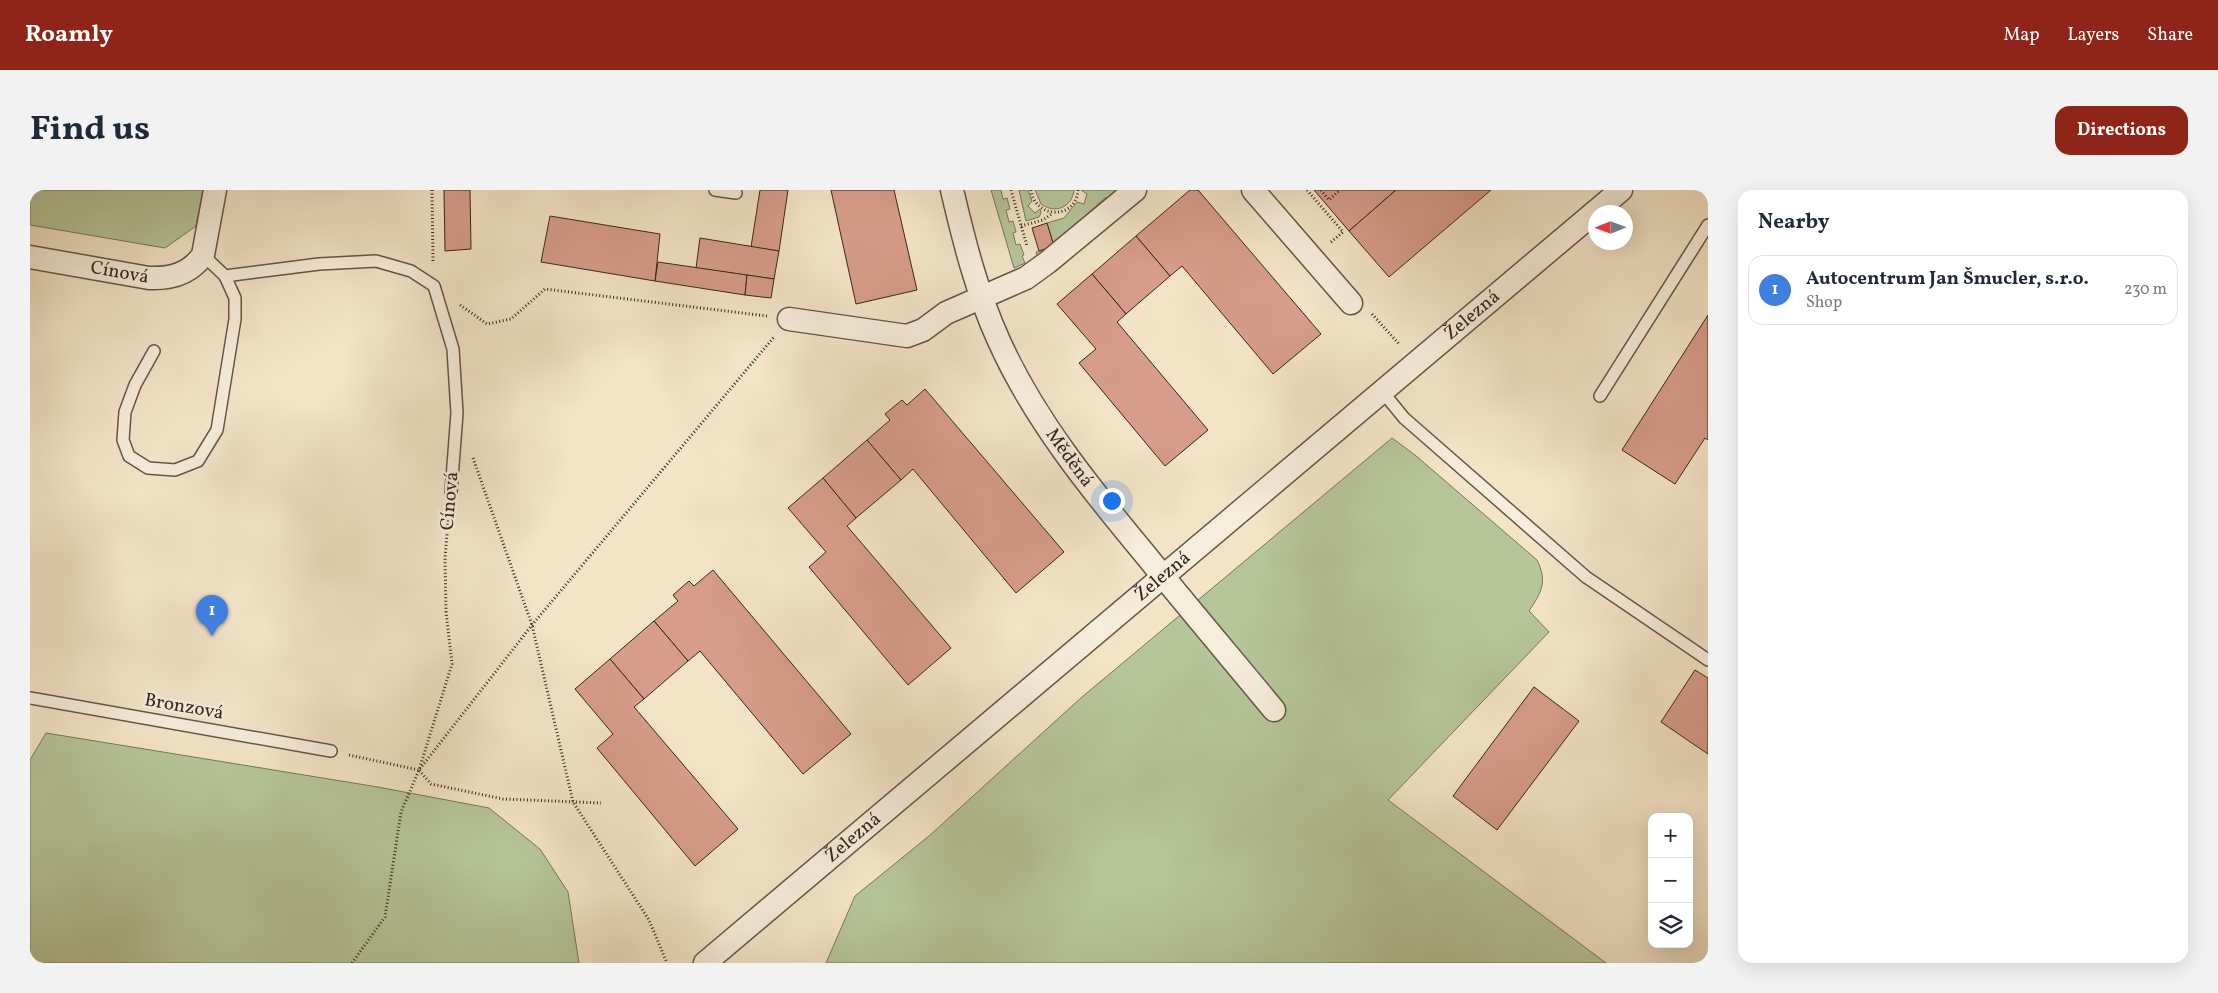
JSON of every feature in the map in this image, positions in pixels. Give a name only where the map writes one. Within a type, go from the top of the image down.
[{"type":"street","points":[[203,255],[214,190]]},
{"type":"street","name":"Měděná","points":[[952,190],[963,237],[981,298],[999,342],[1021,383],[1058,441],[1101,501],[1274,710]]},
{"type":"street","points":[[789,319],[907,336],[923,330],[946,313],[1026,278],[1136,190]]},
{"type":"street","points":[[1253,190],[1351,303]]},
{"type":"street","name":"Železná","points":[[706,963],[1621,190]]},
{"type":"street","name":"Cínová","points":[[30,257],[149,278],[164,278],[189,270],[203,255]]},
{"type":"lane","points":[[715,190],[736,193]]},
{"type":"lane","points":[[1600,396],[1708,225]]},
{"type":"lane","points":[[154,351],[135,385],[125,412],[123,440],[129,456],[148,468],[175,470],[198,461],[217,430],[235,319],[235,298],[225,276],[203,255]]},
{"type":"lane","points":[[225,276],[319,264],[376,261],[412,271],[434,286]]},
{"type":"lane","name":"Cínová","points":[[434,286],[453,349],[458,413],[450,492]]},
{"type":"lane","points":[[1382,391],[1404,418],[1586,577],[1708,660]]},
{"type":"lane","name":"Bronzová","points":[[30,698],[332,751]]},
{"type":"path","points":[[432,190],[434,286],[487,324],[511,319],[546,289],[789,319]]},
{"type":"path","points":[[1011,190],[1036,270]]},
{"type":"path","points":[[1031,190],[1034,200],[1039,206],[1053,213]]},
{"type":"path","points":[[1022,226],[1043,220],[1053,213],[1072,206],[1078,190]]},
{"type":"path","points":[[1308,190],[1343,232],[1313,258]]},
{"type":"path","points":[[1321,190],[1329,200],[1340,190]]},
{"type":"path","points":[[1351,303],[1361,302],[1416,363]]},
{"type":"path","points":[[352,963],[385,917],[401,812],[419,770],[532,625],[789,319]]},
{"type":"path","points":[[470,450],[532,625],[573,802],[649,920],[666,963]]},
{"type":"path","name":"Cínová","points":[[419,770],[452,664],[445,594],[445,558],[450,492]]},
{"type":"path","points":[[332,751],[419,770],[430,784],[494,798],[601,803]]},
{"type":"green space","points":[[30,190],[203,190],[196,226],[165,248],[30,225]]},
{"type":"green space","points":[[991,190],[1001,190],[1003,199],[1007,198],[1010,209],[1006,210],[1009,222],[1013,221],[1016,232],[1013,233],[1016,245],[1020,244],[1024,255],[1022,256],[1025,263],[1014,268]]},
{"type":"green space","points":[[1019,190],[1028,190],[1032,201],[1028,206],[1035,213],[1040,209],[1039,217],[1026,221]]},
{"type":"green space","points":[[1035,190],[1074,191],[1070,202],[1062,208],[1052,209],[1041,204]]},
{"type":"green space","points":[[1081,190],[1118,190],[1113,202],[1106,197],[1087,214],[1090,217],[1090,223],[1085,224],[1081,219],[1062,236],[1066,241],[1064,244],[1038,258],[1036,252],[1054,246],[1047,223],[1064,218],[1077,202],[1084,204],[1087,194]]},
{"type":"green space","points":[[1392,438],[1415,455],[1537,560],[1542,575],[1542,587],[1529,611],[1549,632],[1388,800],[1606,963],[826,963],[855,896],[929,836],[1082,697]]},
{"type":"green space","points":[[46,733],[378,787],[489,808],[540,849],[568,892],[579,963],[30,963],[30,760]]},
{"type":"building","points":[[444,190],[470,190],[471,249],[445,251]]},
{"type":"building","points":[[760,190],[788,190],[779,251],[751,247]]},
{"type":"building","points":[[831,190],[894,190],[917,290],[856,304]]},
{"type":"building","points":[[1190,190],[1198,190],[1321,334],[1273,374],[1182,266],[1170,276],[1136,236]]},
{"type":"building","points":[[1314,190],[1396,190],[1349,231]]},
{"type":"building","points":[[1396,190],[1491,190],[1389,277],[1349,231]]},
{"type":"building","points":[[550,216],[660,234],[655,281],[541,262]]},
{"type":"building","points":[[1047,223],[1054,246],[1039,251],[1032,228]]},
{"type":"building","points":[[1136,236],[1170,276],[1126,314],[1092,274]]},
{"type":"building","points":[[700,238],[779,251],[774,279],[696,268]]},
{"type":"building","points":[[658,262],[747,275],[745,295],[655,281]]},
{"type":"building","points":[[1092,274],[1126,314],[1117,322],[1208,430],[1165,466],[1079,363],[1096,349],[1057,304]]},
{"type":"building","points":[[747,275],[774,279],[771,298],[745,295]]},
{"type":"building","points":[[1708,315],[1708,440],[1705,438],[1675,484],[1622,450]]},
{"type":"building","points":[[925,389],[1064,552],[1016,593],[913,469],[901,480],[867,440],[890,420],[885,414],[902,400],[907,405]]},
{"type":"building","points":[[867,440],[901,480],[856,518],[823,478]]},
{"type":"building","points":[[823,478],[856,518],[847,526],[951,648],[908,685],[809,567],[826,552],[788,508]]},
{"type":"building","points":[[713,570],[851,734],[803,774],[700,651],[688,661],[654,621],[678,601],[673,595],[689,581],[694,586]]},
{"type":"building","points":[[654,621],[688,661],[644,699],[610,659]]},
{"type":"building","points":[[610,659],[644,699],[634,707],[738,829],[695,866],[597,748],[613,734],[575,689]]},
{"type":"building","points":[[1695,670],[1708,678],[1708,754],[1661,722]]},
{"type":"building","points":[[1534,687],[1579,721],[1497,830],[1453,796]]},
{"type":"place","name":"Autocentrum Jan Šmucler, s.r.o.","points":[[212,636]]}]
